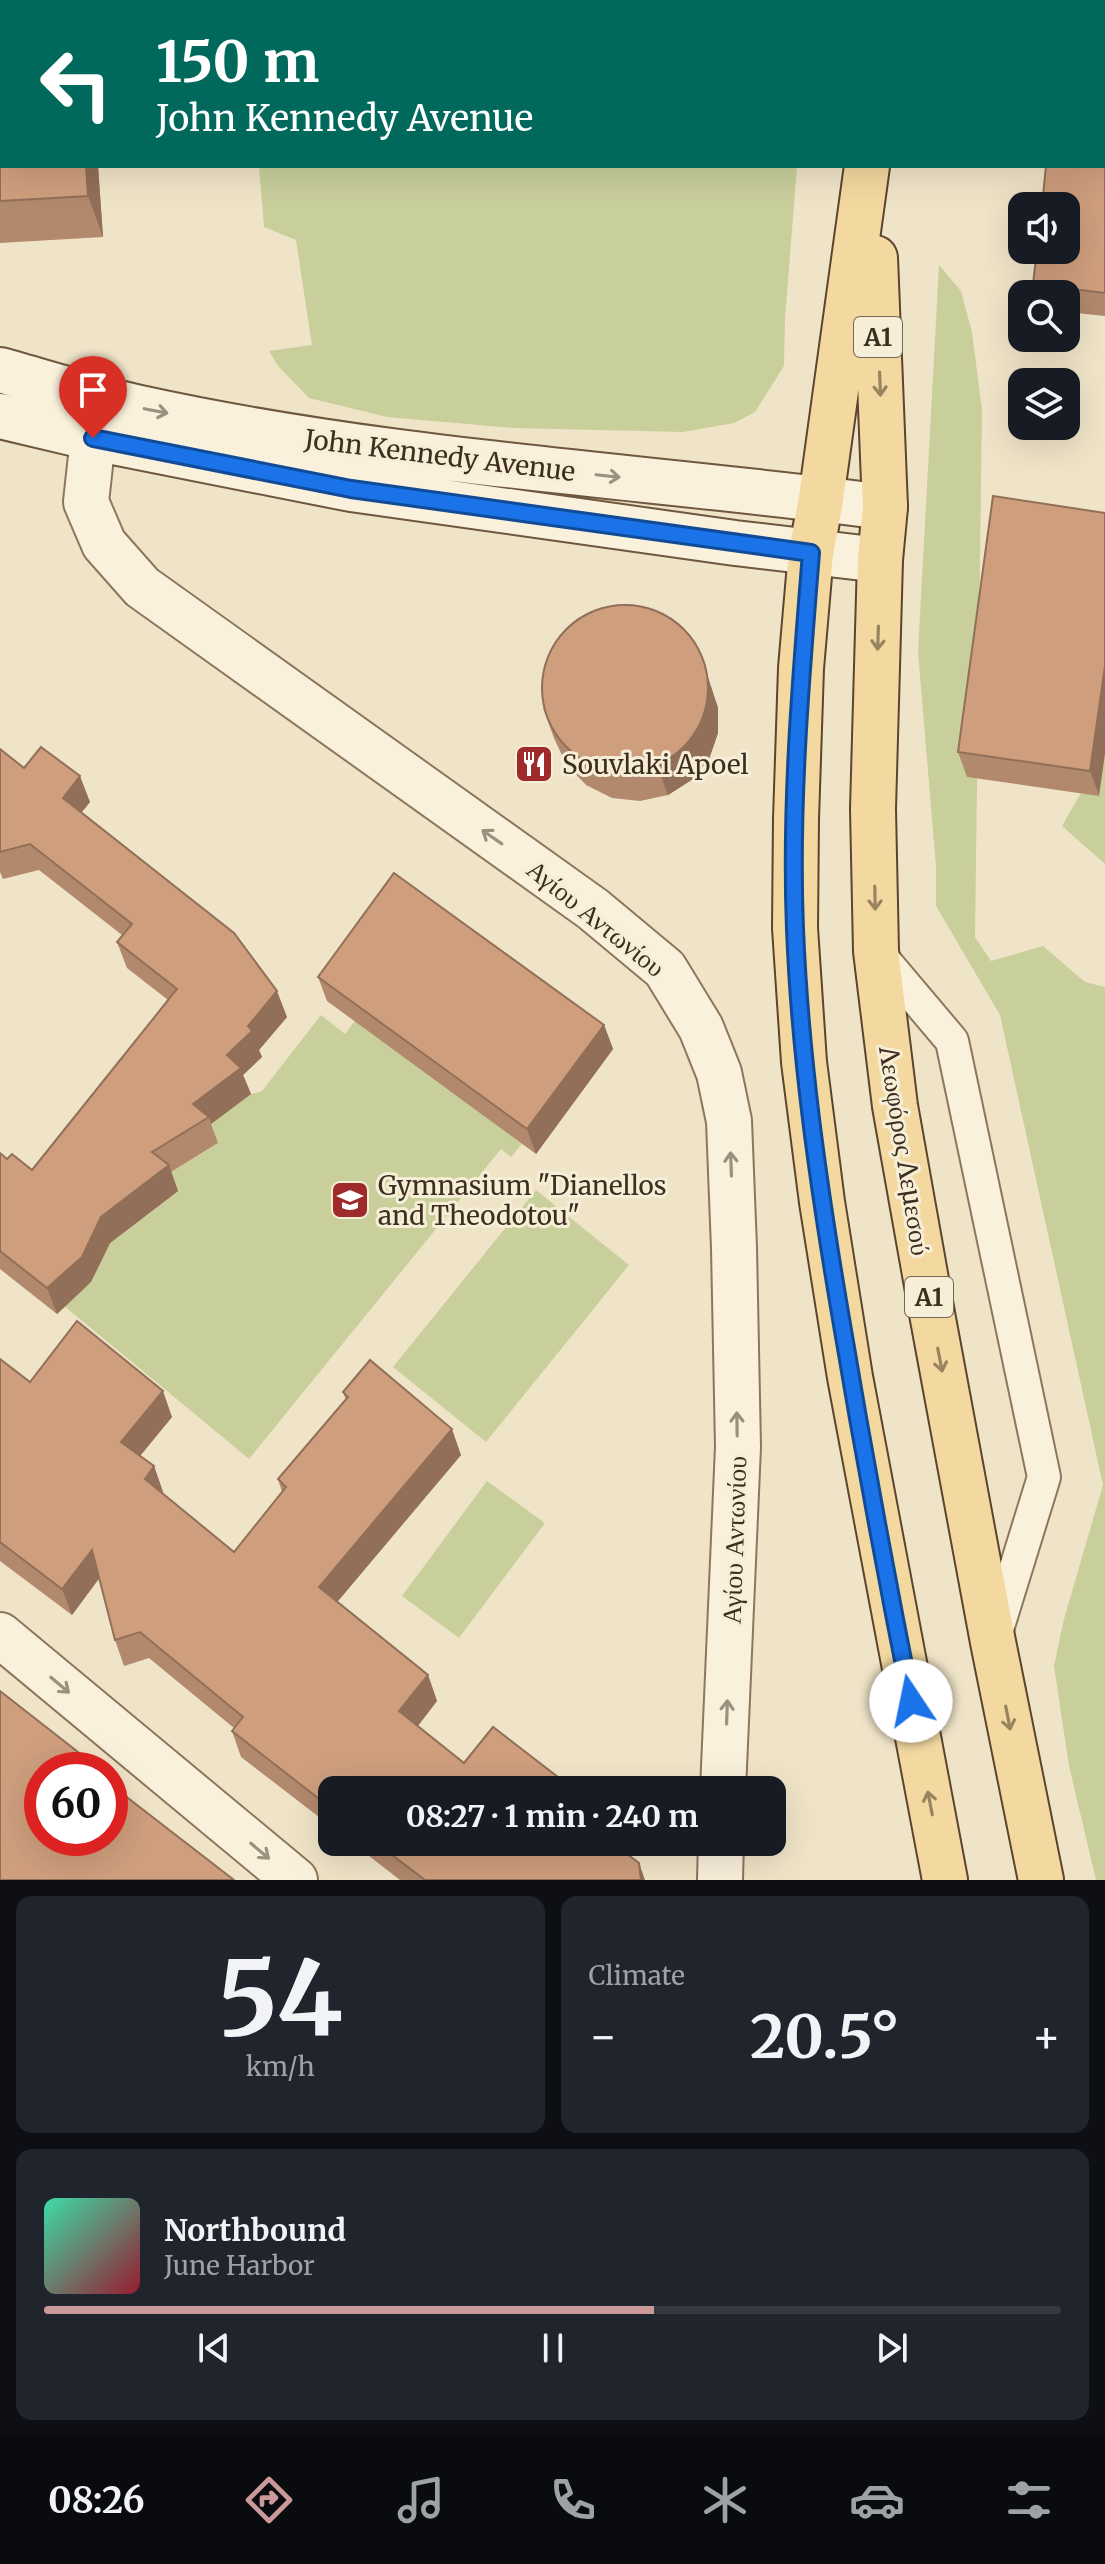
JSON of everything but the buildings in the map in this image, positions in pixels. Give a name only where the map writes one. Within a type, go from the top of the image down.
[{"type":"main road","name":"A1","points":[[869,168],[811,553],[801,668],[795,928],[804,1062],[822,1202],[850,1377],[945,1880]]},
{"type":"main road","name":"A1","points":[[869,168],[885,507]]},
{"type":"main road","name":"Λεωφόρος Λεμεσού","points":[[885,507],[880,560],[873,809],[876,951],[895,1106],[993,1642],[1041,1880]]},
{"type":"street","name":"John Kennedy Avenue","points":[[0,370],[139,408],[267,432],[450,459],[885,507]]},
{"type":"street","name":"John Kennedy Avenue","points":[[0,416],[93,438],[351,489],[880,560]]},
{"type":"street","name":"Αγίου Αντωνίου","points":[[93,438],[86,502],[104,544],[142,587],[593,909],[665,969],[701,1028],[719,1073],[729,1121],[734,1248],[738,1447],[724,1776]]},
{"type":"street","points":[[0,1635],[295,1880]]},
{"type":"street","points":[[720,1880],[721,1856]]},
{"type":"lane","points":[[876,951],[952,1041],[1044,1477],[993,1642]]},
{"type":"green space","points":[[259,168],[797,168],[784,366],[755,412],[734,423],[683,432],[513,428],[387,417],[309,398],[278,366],[269,351],[312,345],[296,240],[264,227]]},
{"type":"green space","points":[[939,265],[961,291],[972,332],[982,411],[975,937],[991,961],[1043,946],[1085,982],[1105,987],[1105,1880],[1096,1880],[1069,1766],[1054,1666],[1064,1619],[1103,1485],[1000,1015],[936,906],[936,867],[918,652]]},
{"type":"green space","points":[[1105,751],[1105,864],[1062,826]]},
{"type":"green space","points":[[321,1015],[345,1034],[359,1015],[522,1144],[511,1157],[501,1149],[249,1459],[63,1305],[91,1283],[108,1245],[161,1178],[217,1144],[203,1130],[251,1094],[262,1091]]},
{"type":"green space","points":[[536,1190],[629,1265],[486,1442],[393,1367]]},
{"type":"green space","points":[[487,1481],[545,1523],[459,1638],[402,1596]]},
{"type":"place","name":"Souvlaki Apoel","points":[[534,764]]},
{"type":"place","name":"Gymnasium \"Dianellos and Theodotou\"","points":[[350,1200]]},
{"type":"route","points":[[93,438],[351,489],[811,553],[801,668],[796,819],[795,928],[804,1062],[822,1202],[850,1377],[911,1701]]}]
